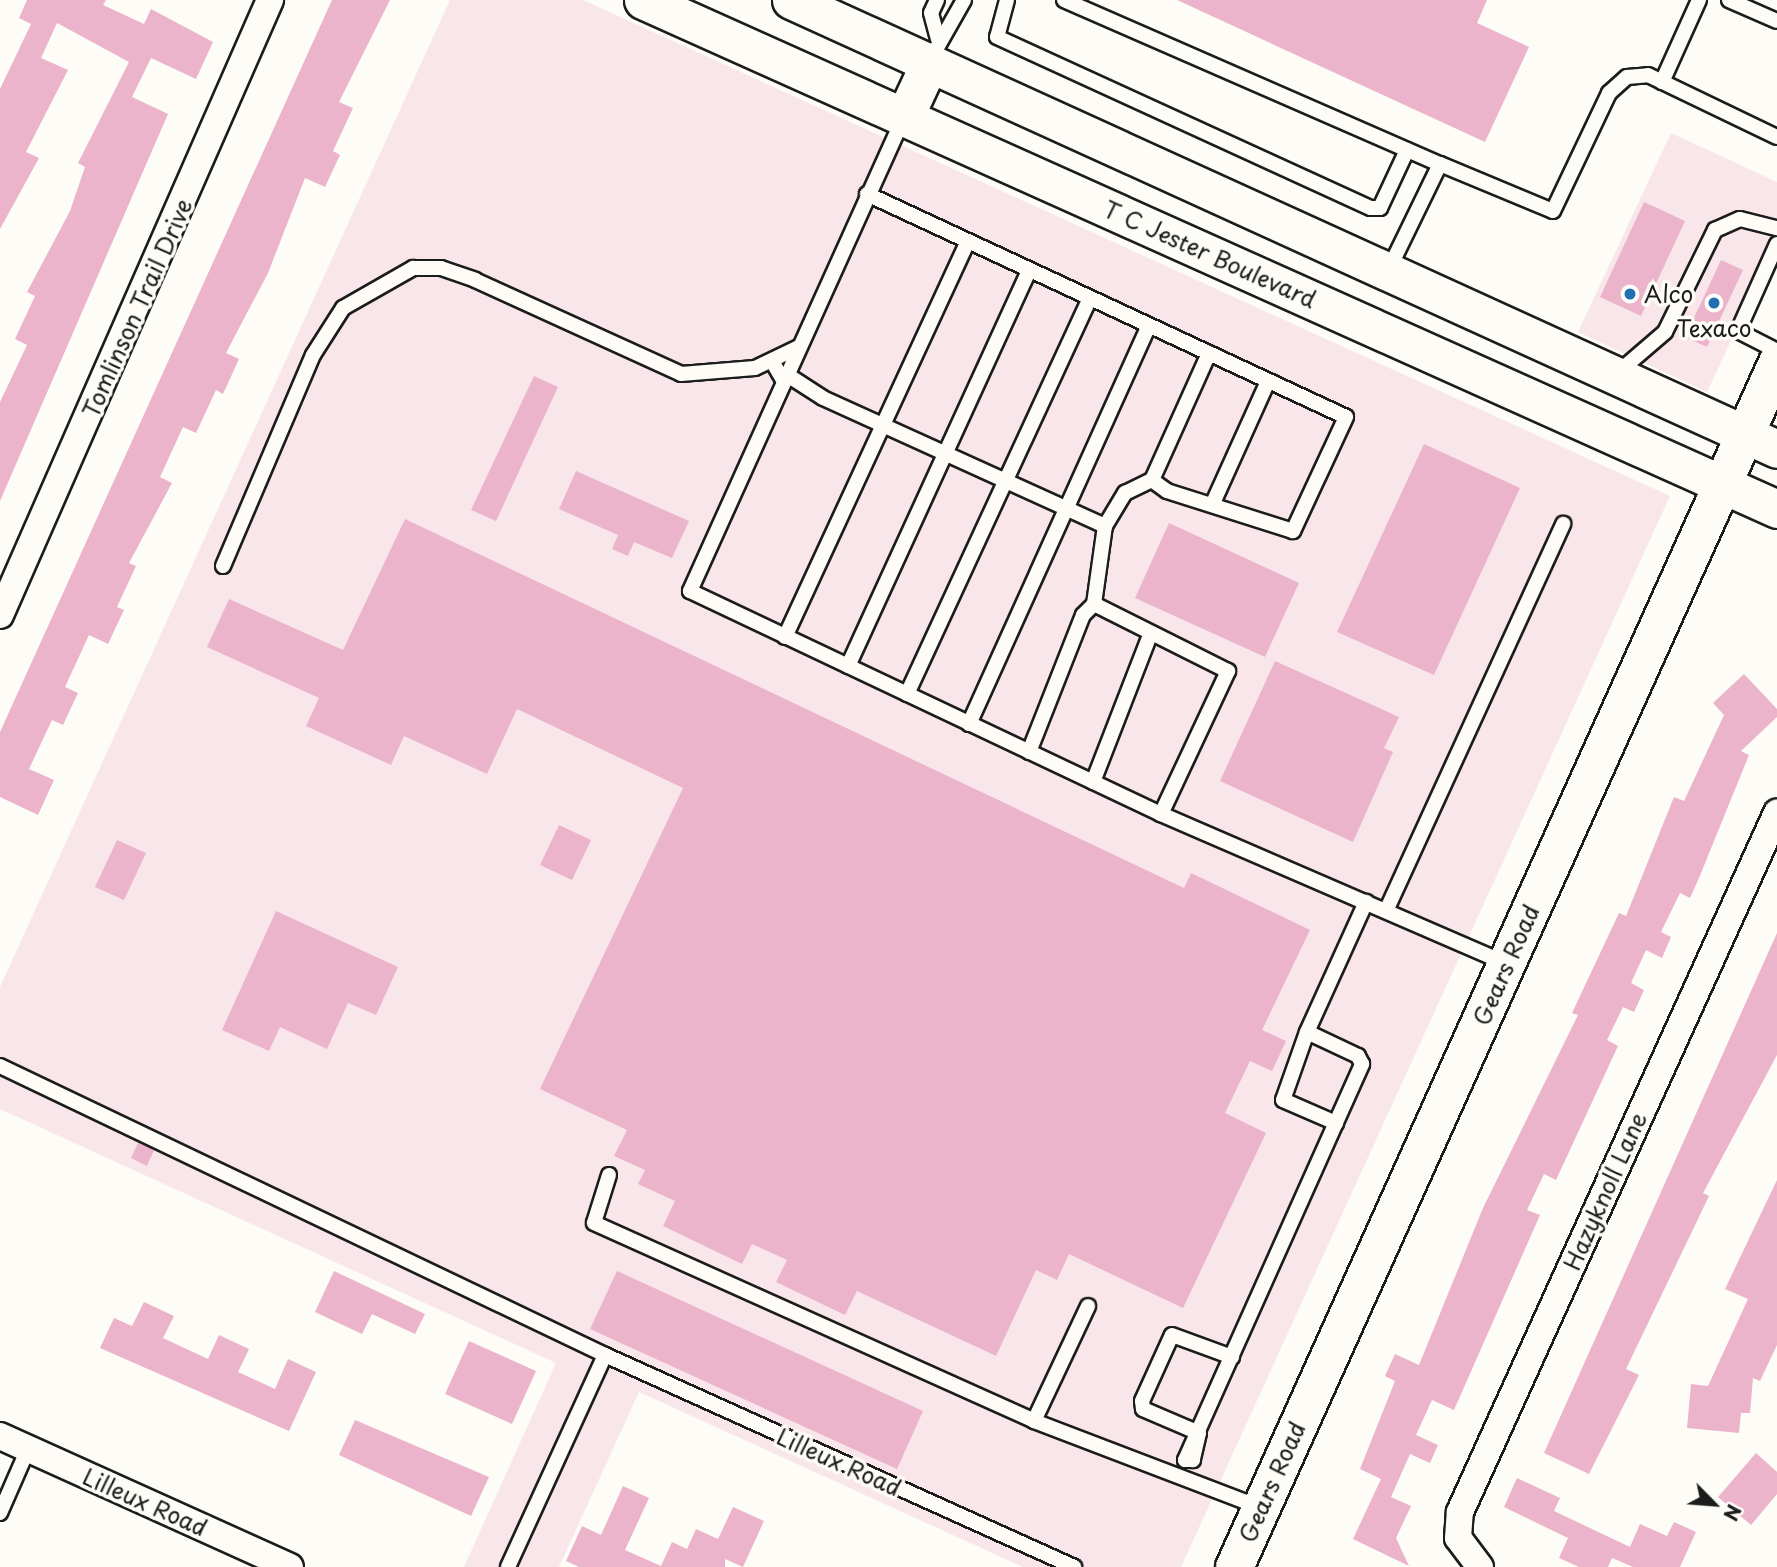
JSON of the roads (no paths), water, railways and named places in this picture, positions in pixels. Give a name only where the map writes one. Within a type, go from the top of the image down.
[{"type":"main road","name":"T C Jester Boulevard","points":[[643,0],[1722,482],[1777,509]]},
{"type":"main road","points":[[791,0],[934,50],[1388,272],[1777,449]]},
{"type":"main road","points":[[904,118],[934,50]]},
{"type":"main road","points":[[1365,323],[1388,272]]},
{"type":"main road","name":"Gears Road","points":[[1234,1567],[1777,362]]},
{"type":"street","name":"Tomlinson Trail Drive","points":[[0,615],[266,1]]},
{"type":"street","name":"Hazyknoll Lane","points":[[1480,1567],[1458,1538],[1460,1512],[1777,813]]},
{"type":"street","name":"Lilleux Road","points":[[0,1436],[289,1567]]},
{"type":"lane","points":[[934,50],[931,13],[937,0]]},
{"type":"lane","points":[[934,50],[964,0]]},
{"type":"lane","points":[[1007,0],[997,37],[1371,208],[1380,208],[1407,150]]},
{"type":"lane","points":[[1063,0],[1553,211],[1609,93],[1627,77],[1662,82],[1777,137]]},
{"type":"lane","points":[[1662,82],[1699,0]]},
{"type":"lane","points":[[1729,0],[1777,21]]},
{"type":"lane","points":[[904,118],[867,194],[690,592],[1161,814],[1507,964]]},
{"type":"lane","points":[[1388,272],[1440,164]]},
{"type":"lane","points":[[867,194],[1346,417],[1293,531],[1213,503],[1167,491],[1152,480]]},
{"type":"lane","points":[[1615,375],[1665,332],[1715,230],[1740,219],[1777,228]]},
{"type":"lane","points":[[785,637],[968,241]]},
{"type":"lane","points":[[1777,244],[1738,331],[1777,351]]},
{"type":"lane","points":[[223,566],[331,327],[343,307],[413,268],[441,268],[475,280],[681,374],[730,373],[772,361],[799,347]]},
{"type":"lane","points":[[848,666],[1029,270]]},
{"type":"lane","points":[[907,694],[1090,298]]},
{"type":"lane","points":[[969,724],[1064,508],[1149,326]]},
{"type":"lane","points":[[1029,752],[1083,615],[1094,604],[1105,526],[1125,493],[1152,480],[1209,353]]},
{"type":"lane","points":[[772,361],[784,382]]},
{"type":"lane","points":[[784,382],[789,376],[943,454],[1105,526]]},
{"type":"lane","points":[[1213,503],[1268,381]]},
{"type":"lane","points":[[1386,911],[1563,524]]},
{"type":"lane","points":[[1094,604],[1150,635],[1228,671],[1161,814]]},
{"type":"lane","points":[[1093,782],[1150,635]]},
{"type":"lane","points":[[1336,1123],[1283,1100],[1307,1032],[1366,902]]},
{"type":"lane","points":[[1177,1479],[1191,1438],[1199,1433],[1362,1064],[1358,1056],[1307,1032]]},
{"type":"lane","name":"Lilleux Road","points":[[0,1066],[605,1355],[1074,1567]]},
{"type":"lane","points":[[609,1175],[594,1223],[1034,1421],[1177,1479],[1260,1507]]},
{"type":"lane","points":[[1034,1421],[1088,1306]]},
{"type":"lane","points":[[1199,1433],[1143,1409],[1142,1401],[1172,1335],[1232,1357]]},
{"type":"lane","points":[[508,1567],[605,1355]]},
{"type":"lane","points":[[0,1513],[28,1449]]},
{"type":"place","name":"Alco","points":[[1630,294]]},
{"type":"place","name":"Texaco","points":[[1714,303]]}]
